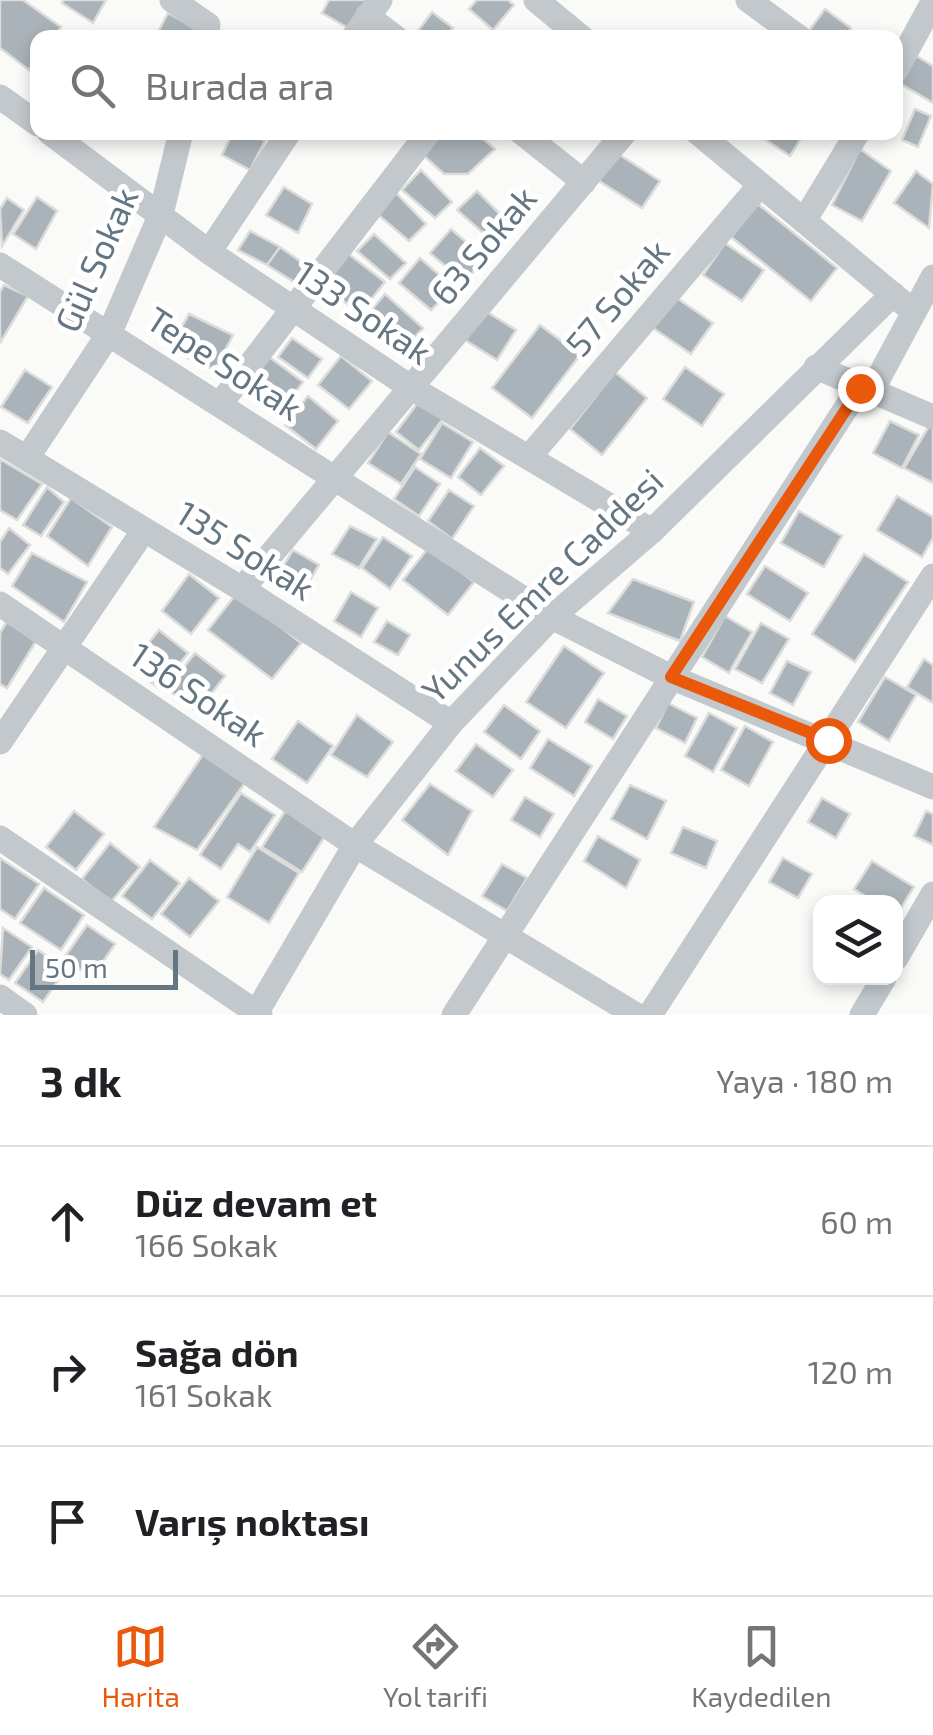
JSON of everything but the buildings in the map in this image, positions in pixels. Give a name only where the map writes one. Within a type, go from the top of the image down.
[{"type":"street","points":[[172,0],[205,30]]},
{"type":"street","points":[[208,30],[215,0]]},
{"type":"street","points":[[536,0],[572,30]]},
{"type":"street","points":[[748,0],[789,30]]},
{"type":"street","points":[[903,57],[933,2]]},
{"type":"street","points":[[0,97],[30,118]]},
{"type":"street","name":"133 Sokak","points":[[59,140],[209,252],[410,387],[652,530]]},
{"type":"street","name":"Gül Sokak","points":[[27,458],[110,332],[160,214],[179,140]]},
{"type":"street","points":[[209,252],[284,140]]},
{"type":"street","points":[[220,404],[423,140]]},
{"type":"street","points":[[530,140],[584,182]]},
{"type":"street","name":"63 Sokak","points":[[242,589],[619,140]]},
{"type":"street","points":[[707,140],[914,312]]},
{"type":"street","points":[[804,221],[853,140]]},
{"type":"street","name":"57 Sokak","points":[[529,457],[760,185]]},
{"type":"street","name":"Tepe Sokak","points":[[0,265],[552,617],[671,677],[933,786]]},
{"type":"street","points":[[454,1015],[504,931],[671,677],[865,390],[933,277]]},
{"type":"street","name":"Yunus Emre Caddesi","points":[[257,1014],[355,845],[451,723],[552,617],[652,530],[892,294]]},
{"type":"street","points":[[816,367],[933,417]]},
{"type":"street","name":"135 Sokak","points":[[0,442],[242,589],[451,723]]},
{"type":"street","points":[[0,742],[144,530]]},
{"type":"street","points":[[650,1015],[933,576]]},
{"type":"street","name":"136 Sokak","points":[[0,604],[355,845],[504,931],[636,1015]]},
{"type":"street","points":[[0,838],[257,1014]]},
{"type":"street","points":[[903,946],[933,894]]},
{"type":"street","points":[[862,1015],[880,985]]},
{"type":"street","points":[[0,997],[25,1015]]},
{"type":"route","points":[[828,740],[671,677],[860,388]]}]
